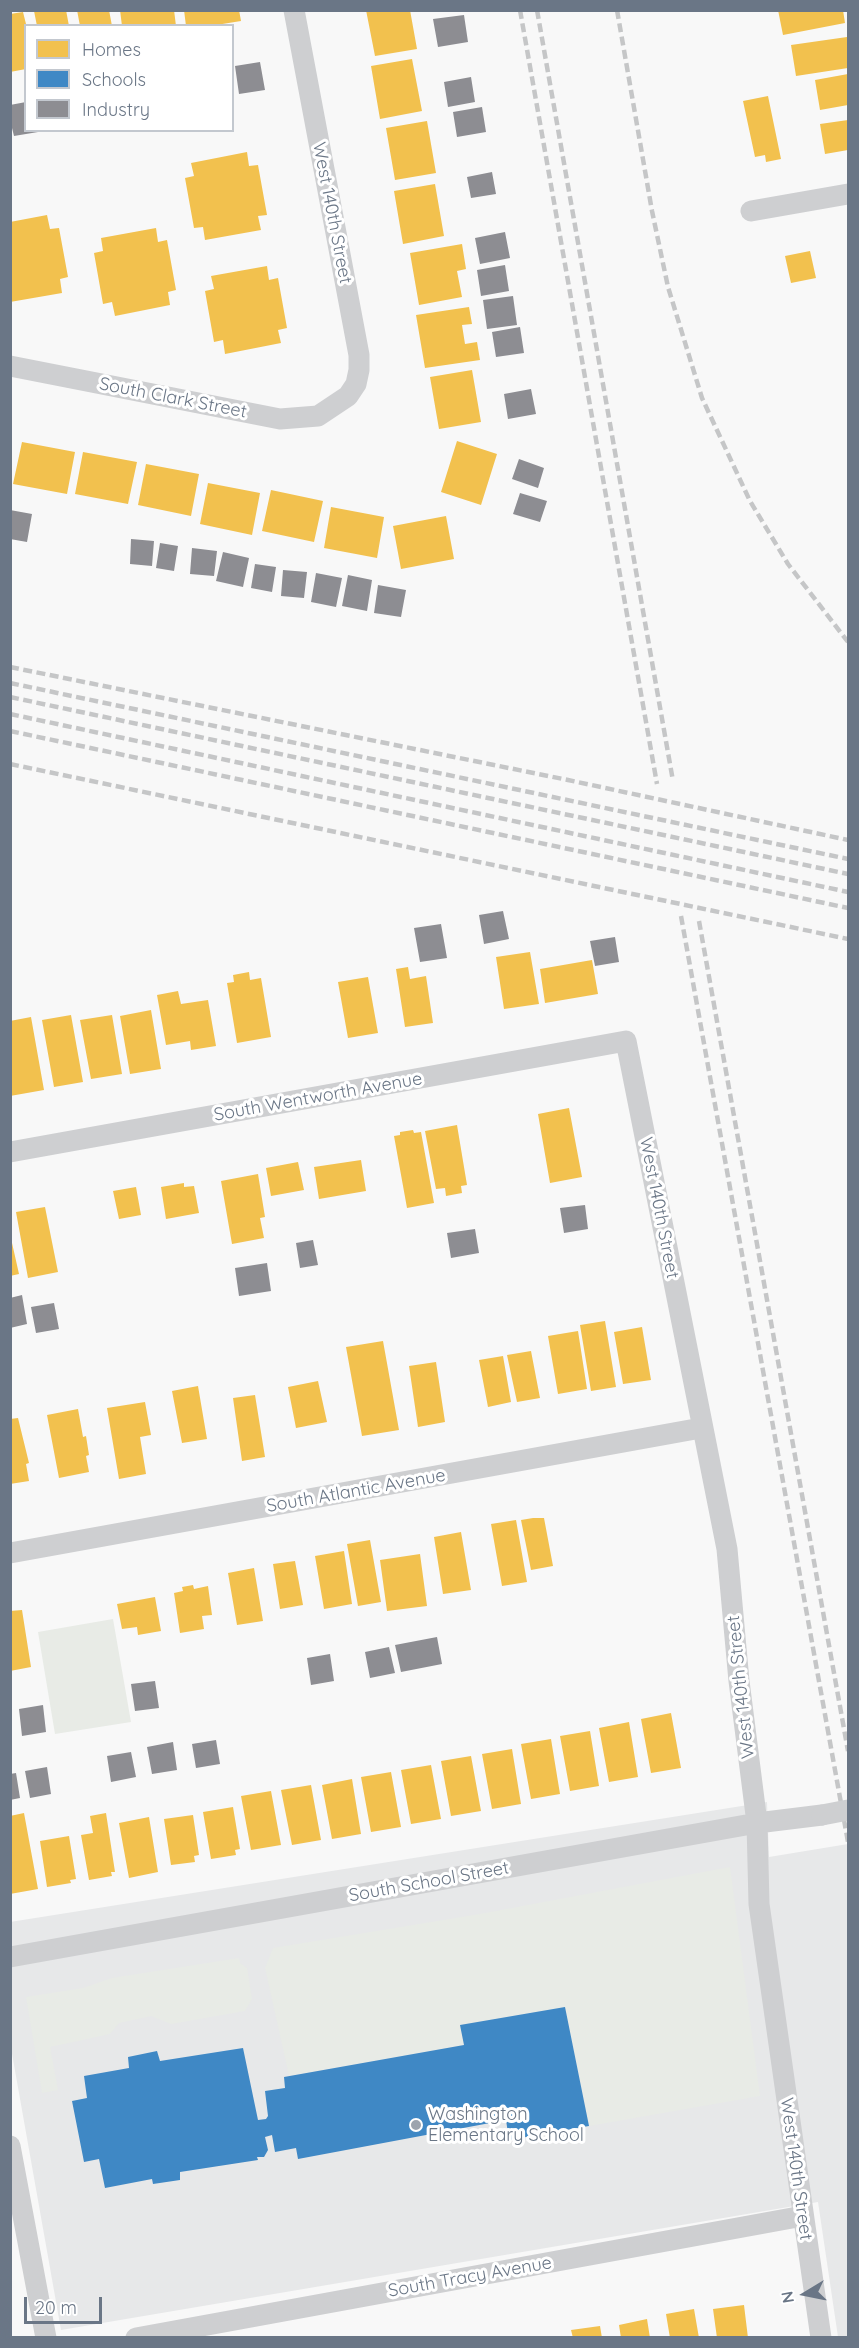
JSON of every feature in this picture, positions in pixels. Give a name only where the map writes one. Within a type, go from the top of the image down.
[{"type":"street","name":"West 140th Street","points":[[294,10],[359,355],[356,384],[348,396],[335,407]]},
{"type":"street","points":[[750,211],[849,194]]},
{"type":"street","name":"South Clark Street","points":[[10,366],[280,419],[318,416],[335,407]]},
{"type":"street","name":"West 140th Street","points":[[626,1041],[701,1428],[727,1549],[739,1681],[757,1823],[759,1904],[821,2337]]},
{"type":"street","name":"South Wentworth Avenue","points":[[10,1152],[626,1041]]},
{"type":"street","name":"South Atlantic Avenue","points":[[10,1553],[701,1428]]},
{"type":"street","name":"South School Street","points":[[10,1957],[757,1823],[849,1810]]},
{"type":"street","points":[[10,2146],[46,2337]]},
{"type":"street","name":"South Tracy Avenue","points":[[136,2337],[803,2216]]},
{"type":"shaded area","points":[[113,1619],[131,1722],[55,1734],[38,1632]]},
{"type":"shaded area","name":"Washington Elementary School","points":[[767,1802],[769,1857],[848,1844],[848,2337],[838,2337],[818,2202],[61,2330],[11,2048],[10,1922]]},
{"type":"shaded area","points":[[730,1867],[760,2096],[589,2126],[565,2007],[460,2025],[464,2045],[289,2076],[265,1968],[273,1948],[480,1914]]},
{"type":"shaded area","points":[[239,1958],[240,1963],[247,1968],[252,1999],[245,2011],[171,2024],[151,2016],[119,2023],[110,2034],[50,2047],[58,2090],[42,2093],[26,1997],[83,1988],[112,1978]]},
{"type":"building: Homes","points":[[66,10],[69,24],[37,24],[34,11]]},
{"type":"building: Homes","points":[[77,10],[109,10],[112,24],[80,24]]},
{"type":"building: Homes","points":[[120,10],[174,10],[176,24],[122,24]]},
{"type":"building: Homes","points":[[184,10],[239,10],[241,21],[222,24],[186,24]]},
{"type":"building: Homes","points":[[366,10],[410,10],[417,49],[375,56]]},
{"type":"building: Homes","points":[[778,10],[843,10],[845,23],[783,35]]},
{"type":"building: Homes","points":[[23,12],[26,24],[24,24],[24,69],[10,72],[10,14]]},
{"type":"building: Homes","points":[[847,37],[848,68],[796,76],[791,45]]},
{"type":"building: Homes","points":[[412,59],[422,111],[380,119],[371,66]]},
{"type":"building: Homes","points":[[848,74],[848,105],[820,110],[815,80]]},
{"type":"building: Homes","points":[[768,96],[781,159],[766,162],[765,155],[755,157],[743,101]]},
{"type":"building: Homes","points":[[848,120],[848,150],[825,154],[820,124]]},
{"type":"building: Homes","points":[[427,121],[436,173],[395,180],[386,128]]},
{"type":"building: Homes","points":[[247,152],[249,166],[258,165],[267,215],[258,216],[261,230],[205,240],[203,227],[194,228],[185,178],[194,176],[191,163]]},
{"type":"building: Homes","points":[[435,184],[444,236],[403,244],[394,191]]},
{"type":"building: Homes","points":[[47,215],[50,229],[59,228],[68,277],[60,279],[62,293],[10,302],[10,222]]},
{"type":"building: Homes","points":[[156,228],[158,242],[167,240],[176,290],[168,292],[170,305],[115,316],[112,302],[103,304],[94,253],[103,251],[101,238]]},
{"type":"building: Homes","points":[[462,244],[466,269],[457,271],[462,297],[419,305],[410,253]]},
{"type":"building: Homes","points":[[810,251],[816,278],[791,283],[785,256]]},
{"type":"building: Homes","points":[[267,266],[269,280],[278,278],[287,328],[278,330],[281,343],[225,354],[223,340],[214,342],[205,291],[214,289],[211,276]]},
{"type":"building: Homes","points":[[469,307],[472,324],[462,325],[465,344],[477,342],[480,360],[425,368],[416,315]]},
{"type":"building: Homes","points":[[472,370],[481,422],[439,429],[430,377]]},
{"type":"building: Homes","points":[[457,441],[497,454],[481,505],[441,492]]},
{"type":"building: Homes","points":[[22,442],[75,452],[67,494],[13,484]]},
{"type":"building: Homes","points":[[83,452],[137,462],[128,504],[75,494]]},
{"type":"building: Homes","points":[[146,464],[199,474],[191,516],[138,505]]},
{"type":"building: Homes","points":[[208,483],[260,493],[252,535],[200,524]]},
{"type":"building: Homes","points":[[271,490],[323,501],[314,542],[262,531]]},
{"type":"building: Homes","points":[[331,507],[384,517],[377,558],[324,548]]},
{"type":"building: Homes","points":[[446,516],[454,559],[401,569],[393,526]]},
{"type":"building: Homes","points":[[530,952],[539,1004],[504,1009],[496,957]]},
{"type":"building: Homes","points":[[592,960],[598,994],[545,1003],[540,969]]},
{"type":"building: Homes","points":[[408,967],[410,979],[426,976],[433,1023],[405,1027],[396,969]]},
{"type":"building: Homes","points":[[249,972],[250,980],[261,978],[271,1037],[237,1043],[227,983],[234,982],[233,975]]},
{"type":"building: Homes","points":[[368,977],[378,1033],[348,1038],[338,982]]},
{"type":"building: Homes","points":[[178,991],[181,1004],[208,1000],[216,1046],[191,1050],[190,1041],[166,1045],[157,995]]},
{"type":"building: Homes","points":[[151,1010],[161,1069],[130,1074],[120,1016]]},
{"type":"building: Homes","points":[[71,1015],[83,1082],[54,1087],[42,1020]]},
{"type":"building: Homes","points":[[112,1015],[122,1074],[91,1079],[80,1020]]},
{"type":"building: Homes","points":[[31,1017],[44,1090],[10,1096],[10,1021]]},
{"type":"building: Homes","points":[[569,1108],[582,1177],[550,1183],[538,1114]]},
{"type":"building: Homes","points":[[457,1125],[467,1185],[461,1186],[462,1193],[446,1196],[445,1188],[436,1189],[425,1131]]},
{"type":"building: Homes","points":[[413,1130],[414,1133],[421,1132],[434,1203],[407,1208],[394,1136],[400,1135],[400,1132]]},
{"type":"building: Homes","points":[[361,1160],[366,1191],[319,1199],[314,1167]]},
{"type":"building: Homes","points":[[298,1162],[304,1190],[271,1196],[266,1168]]},
{"type":"building: Homes","points":[[258,1174],[265,1217],[260,1218],[264,1238],[232,1244],[221,1181]]},
{"type":"building: Homes","points":[[184,1183],[184,1187],[194,1186],[199,1213],[166,1219],[161,1187]]},
{"type":"building: Homes","points":[[136,1187],[141,1215],[119,1219],[113,1191]]},
{"type":"building: Homes","points":[[45,1207],[58,1272],[28,1278],[16,1212]]},
{"type":"building: Homes","points":[[10,1234],[19,1274],[10,1276]]},
{"type":"building: Homes","points":[[605,1321],[616,1387],[591,1391],[580,1325]]},
{"type":"building: Homes","points":[[642,1327],[651,1380],[623,1384],[614,1332]]},
{"type":"building: Homes","points":[[578,1331],[587,1389],[558,1394],[548,1336]]},
{"type":"building: Homes","points":[[383,1341],[399,1430],[362,1436],[346,1347]]},
{"type":"building: Homes","points":[[531,1351],[540,1398],[517,1402],[507,1355]]},
{"type":"building: Homes","points":[[503,1356],[511,1402],[488,1407],[479,1360]]},
{"type":"building: Homes","points":[[436,1362],[445,1422],[418,1427],[409,1366]]},
{"type":"building: Homes","points":[[318,1381],[327,1422],[296,1428],[288,1387]]},
{"type":"building: Homes","points":[[198,1386],[207,1439],[182,1443],[172,1391]]},
{"type":"building: Homes","points":[[255,1395],[265,1457],[242,1461],[233,1398]]},
{"type":"building: Homes","points":[[145,1402],[151,1435],[140,1437],[146,1474],[119,1479],[107,1408]]},
{"type":"building: Homes","points":[[78,1409],[83,1437],[86,1436],[89,1472],[59,1478],[47,1415]]},
{"type":"building: Homes","points":[[18,1418],[29,1463],[26,1464],[29,1481],[10,1484],[10,1419]]},
{"type":"building: Homes","points":[[544,1518],[553,1566],[531,1570],[521,1520]]},
{"type":"building: Homes","points":[[516,1520],[527,1582],[502,1586],[491,1524]]},
{"type":"building: Homes","points":[[461,1532],[471,1590],[443,1594],[434,1537]]},
{"type":"building: Homes","points":[[370,1540],[381,1602],[358,1606],[347,1544]]},
{"type":"building: Homes","points":[[344,1551],[352,1604],[324,1609],[315,1556]]},
{"type":"building: Homes","points":[[420,1554],[427,1606],[387,1611],[380,1560]]},
{"type":"building: Homes","points":[[295,1561],[303,1605],[280,1609],[273,1564]]},
{"type":"building: Homes","points":[[254,1568],[263,1621],[237,1625],[228,1573]]},
{"type":"building: Homes","points":[[193,1585],[194,1589],[208,1586],[212,1615],[202,1616],[204,1629],[180,1633],[174,1593],[183,1591],[182,1587]]},
{"type":"building: Homes","points":[[155,1597],[161,1631],[138,1635],[137,1627],[122,1629],[117,1604]]},
{"type":"building: Homes","points":[[22,1610],[31,1667],[10,1671],[10,1611]]},
{"type":"building: Homes","points":[[671,1713],[681,1768],[651,1773],[641,1719]]},
{"type":"building: Homes","points":[[629,1722],[638,1777],[609,1782],[599,1728]]},
{"type":"building: Homes","points":[[590,1731],[599,1786],[570,1791],[560,1736]]},
{"type":"building: Homes","points":[[551,1739],[560,1794],[531,1799],[521,1744]]},
{"type":"building: Homes","points":[[512,1749],[521,1804],[492,1809],[482,1754]]},
{"type":"building: Homes","points":[[471,1756],[481,1811],[451,1816],[441,1761]]},
{"type":"building: Homes","points":[[431,1765],[441,1819],[411,1824],[401,1770]]},
{"type":"building: Homes","points":[[391,1772],[401,1827],[371,1832],[361,1777]]},
{"type":"building: Homes","points":[[352,1779],[361,1834],[332,1839],[322,1785]]},
{"type":"building: Homes","points":[[311,1785],[321,1840],[292,1845],[281,1790]]},
{"type":"building: Homes","points":[[271,1791],[281,1845],[251,1850],[241,1796]]},
{"type":"building: Homes","points":[[233,1807],[240,1849],[235,1850],[236,1855],[211,1859],[203,1812]]},
{"type":"building: Homes","points":[[24,1813],[38,1889],[10,1894],[10,1816]]},
{"type":"building: Homes","points":[[106,1813],[115,1872],[111,1872],[112,1876],[89,1880],[81,1835],[93,1833],[90,1816]]},
{"type":"building: Homes","points":[[193,1815],[199,1855],[194,1856],[195,1862],[171,1865],[164,1819]]},
{"type":"building: Homes","points":[[149,1817],[158,1872],[129,1878],[119,1823]]},
{"type":"building: Homes","points":[[69,1836],[76,1879],[70,1880],[71,1883],[47,1887],[40,1841]]},
{"type":"building: Homes","points":[[744,2305],[748,2338],[717,2338],[713,2309]]},
{"type":"building: Homes","points":[[694,2309],[699,2338],[670,2338],[666,2314]]},
{"type":"building: Homes","points":[[647,2319],[650,2338],[621,2338],[619,2325]]},
{"type":"building: Homes","points":[[600,2326],[602,2338],[573,2338],[571,2330]]},
{"type":"building: Schools","points":[[565,2007],[589,2126],[509,2140],[506,2120],[298,2159],[296,2148],[275,2152],[272,2135],[265,2137],[268,2150],[264,2157],[257,2157],[258,2160],[180,2172],[180,2180],[153,2184],[152,2179],[105,2188],[99,2159],[84,2162],[72,2101],[87,2098],[84,2076],[129,2068],[128,2057],[157,2051],[160,2061],[243,2048],[258,2120],[266,2119],[268,2116],[265,2091],[285,2088],[284,2077],[464,2045],[460,2025]]},
{"type":"building: Industry","points":[[464,15],[468,42],[438,47],[433,19]]},
{"type":"building: Industry","points":[[260,62],[265,90],[239,94],[235,66]]},
{"type":"building: Industry","points":[[471,77],[475,102],[448,107],[444,82]]},
{"type":"building: Industry","points":[[24,102],[24,132],[38,132],[14,136],[10,120],[10,105]]},
{"type":"building: Industry","points":[[482,107],[486,132],[457,137],[453,112]]},
{"type":"building: Industry","points":[[492,172],[496,194],[471,198],[467,177]]},
{"type":"building: Industry","points":[[505,232],[510,258],[480,264],[475,238]]},
{"type":"building: Industry","points":[[505,265],[509,291],[481,296],[477,270]]},
{"type":"building: Industry","points":[[513,296],[517,325],[487,329],[483,300]]},
{"type":"building: Industry","points":[[520,327],[524,353],[496,357],[492,332]]},
{"type":"building: Industry","points":[[531,389],[536,414],[508,419],[504,394]]},
{"type":"building: Industry","points":[[519,459],[544,468],[538,488],[512,479]]},
{"type":"building: Industry","points":[[520,493],[547,501],[540,522],[513,514]]},
{"type":"building: Industry","points":[[10,510],[32,514],[27,542],[10,539]]},
{"type":"building: Industry","points":[[131,539],[154,541],[152,566],[130,564]]},
{"type":"building: Industry","points":[[160,543],[178,546],[174,571],[156,568]]},
{"type":"building: Industry","points":[[192,548],[217,551],[214,576],[190,574]]},
{"type":"building: Industry","points":[[223,552],[249,558],[243,587],[216,581]]},
{"type":"building: Industry","points":[[255,564],[276,567],[272,592],[251,588]]},
{"type":"building: Industry","points":[[283,570],[307,572],[304,598],[281,596]]},
{"type":"building: Industry","points":[[316,573],[342,578],[336,607],[311,602]]},
{"type":"building: Industry","points":[[348,575],[372,580],[367,611],[342,606]]},
{"type":"building: Industry","points":[[378,585],[406,590],[401,617],[374,613]]},
{"type":"building: Industry","points":[[503,911],[509,939],[484,944],[479,915]]},
{"type":"building: Industry","points":[[441,924],[447,958],[420,962],[414,928]]},
{"type":"building: Industry","points":[[615,937],[619,962],[595,966],[590,941]]},
{"type":"building: Industry","points":[[585,1205],[588,1229],[564,1233],[560,1208]]},
{"type":"building: Industry","points":[[475,1229],[479,1253],[451,1258],[447,1233]]},
{"type":"building: Industry","points":[[313,1240],[318,1265],[300,1268],[296,1243]]},
{"type":"building: Industry","points":[[267,1263],[271,1291],[239,1296],[235,1268]]},
{"type":"building: Industry","points":[[22,1295],[27,1324],[10,1328],[10,1298]]},
{"type":"building: Industry","points":[[54,1303],[59,1329],[36,1333],[31,1307]]},
{"type":"building: Industry","points":[[437,1637],[442,1664],[401,1672],[395,1645]]},
{"type":"building: Industry","points":[[389,1647],[395,1673],[370,1678],[365,1652]]},
{"type":"building: Industry","points":[[330,1654],[334,1681],[311,1685],[307,1658]]},
{"type":"building: Industry","points":[[155,1681],[159,1708],[135,1711],[131,1684]]},
{"type":"building: Industry","points":[[43,1705],[46,1732],[22,1736],[19,1709]]},
{"type":"building: Industry","points":[[216,1740],[220,1764],[196,1768],[192,1744]]},
{"type":"building: Industry","points":[[173,1742],[177,1770],[152,1774],[147,1747]]},
{"type":"building: Industry","points":[[131,1752],[136,1777],[111,1782],[107,1756]]},
{"type":"building: Industry","points":[[47,1767],[51,1794],[30,1798],[25,1771]]},
{"type":"building: Industry","points":[[16,1773],[20,1798],[10,1800],[10,1774]]},
{"type":"railway","points":[[520,10],[657,784]]},
{"type":"railway","points":[[537,10],[673,781]]},
{"type":"railway","points":[[617,10],[652,211],[668,287],[702,398],[750,501],[788,564],[848,642]]},
{"type":"railway","points":[[10,667],[568,780],[848,840]]},
{"type":"railway","points":[[10,683],[848,859]]},
{"type":"railway","points":[[10,697],[848,874]]},
{"type":"railway","points":[[10,714],[848,892]]},
{"type":"railway","points":[[10,731],[848,908]]},
{"type":"railway","points":[[10,764],[848,939]]},
{"type":"railway","points":[[681,916],[848,1842]]},
{"type":"railway","points":[[699,921],[848,1751]]},
{"type":"place","name":"Washington Elementary School","points":[[416,2125]]}]
